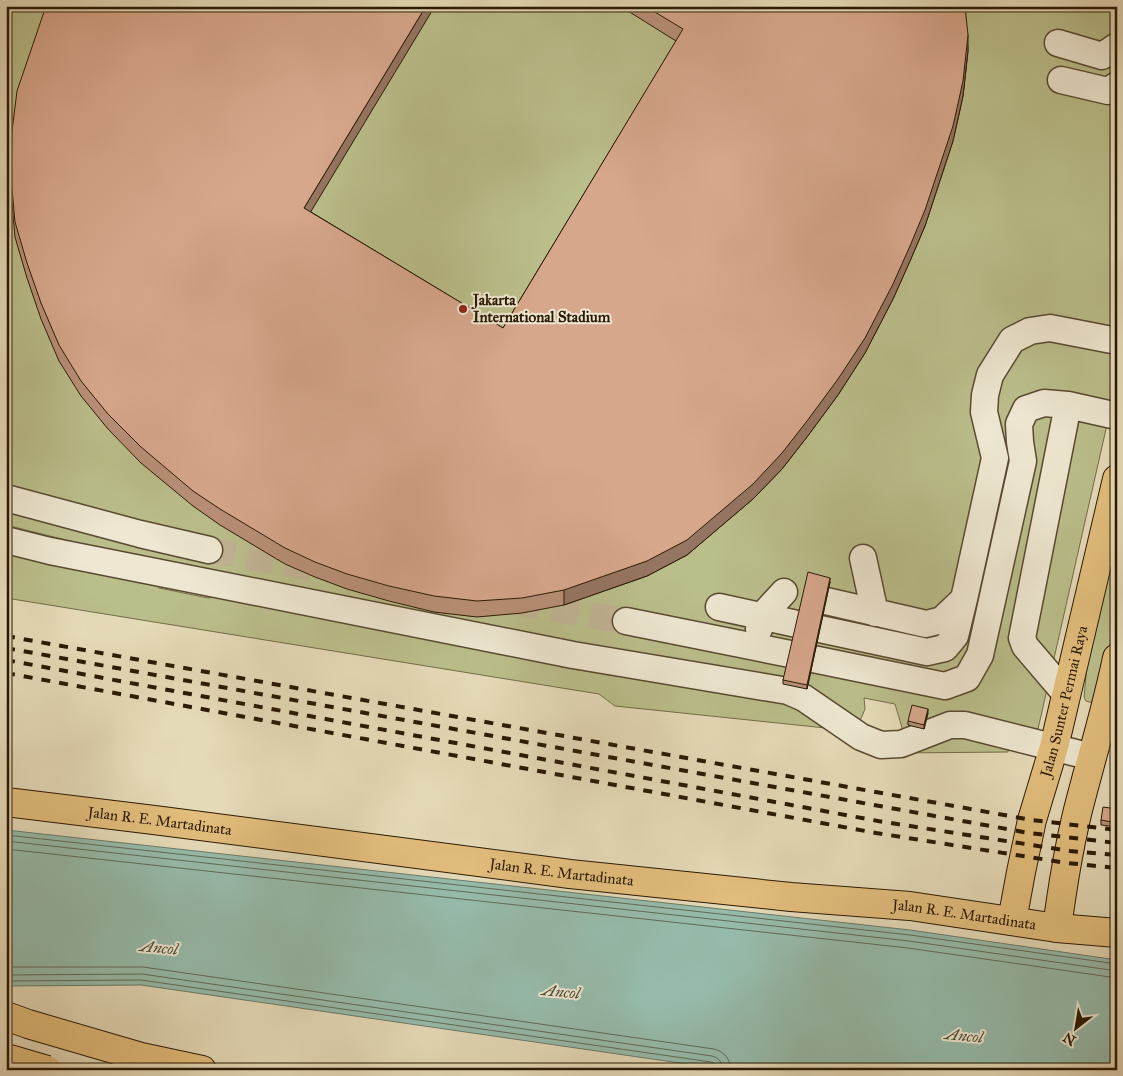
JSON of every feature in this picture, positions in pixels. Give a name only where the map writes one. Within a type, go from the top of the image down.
[{"type":"main road","name":"Jalan Sunter Permai Raya","points":[[1012,922],[1032,820],[1054,747],[1117,479]]},
{"type":"main road","points":[[1057,928],[1067,863],[1077,816],[1117,658]]},
{"type":"main road","points":[[1066,694],[1078,706],[1090,709],[1099,707],[1108,699]]},
{"type":"main road","name":"Jalan R. E. Martadinata","points":[[6,802],[570,874],[791,897],[910,906],[1012,922],[1117,934]]},
{"type":"main road","points":[[6,1016],[141,1057],[202,1070]]},
{"type":"main road","points":[[6,1058],[47,1070]]},
{"type":"main road","points":[[6,1065],[59,1070]]},
{"type":"street","points":[[1058,43],[1102,56],[1117,46]]},
{"type":"street","points":[[1061,80],[1108,91],[1117,85]]},
{"type":"street","points":[[719,607],[927,652],[945,648],[954,636],[964,599],[994,458],[984,412],[985,395],[990,376],[1012,340],[1030,331],[1050,328],[1117,341]]},
{"type":"street","points":[[626,621],[945,686],[967,678],[980,655],[1023,462],[1019,424],[1026,409],[1044,403],[1068,405],[1117,416]]},
{"type":"street","points":[[1066,694],[1024,646],[1022,638],[1068,405]]},
{"type":"street","points":[[6,498],[140,534],[209,550]]},
{"type":"street","points":[[6,540],[50,551],[564,653],[788,691],[804,698],[861,737],[881,744],[901,744],[950,725],[965,725],[1092,757]]},
{"type":"street","points":[[863,558],[875,613]]},
{"type":"street","points":[[754,647],[762,616],[797,595],[926,624],[942,620],[964,599]]},
{"type":"green space","name":"Jakarta International Stadium","points":[[6,6],[1117,6],[1117,386],[1038,729],[1016,725],[920,728],[903,731],[895,704],[864,698],[865,709],[860,721],[815,699],[158,563],[6,525]]},
{"type":"green space","points":[[1117,519],[1117,617],[1100,697],[1093,703],[1086,701],[1084,697],[1089,644]]},
{"type":"green space","points":[[6,545],[154,580],[159,588],[208,598],[233,595],[549,652],[561,667],[622,677],[632,668],[784,693],[835,729],[615,706],[599,694],[6,598]]},
{"type":"green space","points":[[951,729],[1010,739],[1008,752],[900,753]]},
{"type":"water","name":"Ancol","points":[[6,830],[910,930],[1117,960],[1117,1070],[728,1070],[141,985],[6,986]]},
{"type":"building","name":"Jakarta International Stadium","points":[[46,6],[426,6],[304,208],[503,328],[683,29],[645,6],[965,6],[968,35],[963,81],[953,126],[925,210],[910,246],[865,338],[838,379],[782,453],[753,484],[687,540],[647,561],[564,590],[522,598],[477,601],[434,596],[389,586],[347,574],[285,548],[193,491],[141,447],[108,414],[81,381],[59,345],[41,303],[15,222],[11,178],[12,131],[17,91]]},
{"type":"building","points":[[808,572],[830,578],[807,685],[783,680]]},
{"type":"building","points":[[912,705],[928,709],[924,725],[908,721]]},
{"type":"building","points":[[1103,807],[1117,809],[1117,823],[1101,820]]},
{"type":"tunnel","points":[[209,550],[318,569]]},
{"type":"tunnel","points":[[514,602],[626,621]]},
{"type":"railway","points":[[6,636],[1032,820],[1117,830]]},
{"type":"railway","points":[[6,648],[1029,833],[1117,843]]},
{"type":"railway","points":[[6,660],[878,821],[1070,851],[1117,855]]},
{"type":"railway","points":[[6,673],[876,833],[1067,863],[1117,868]]},
{"type":"place","name":"Jakarta International Stadium","points":[[463,309]]}]
